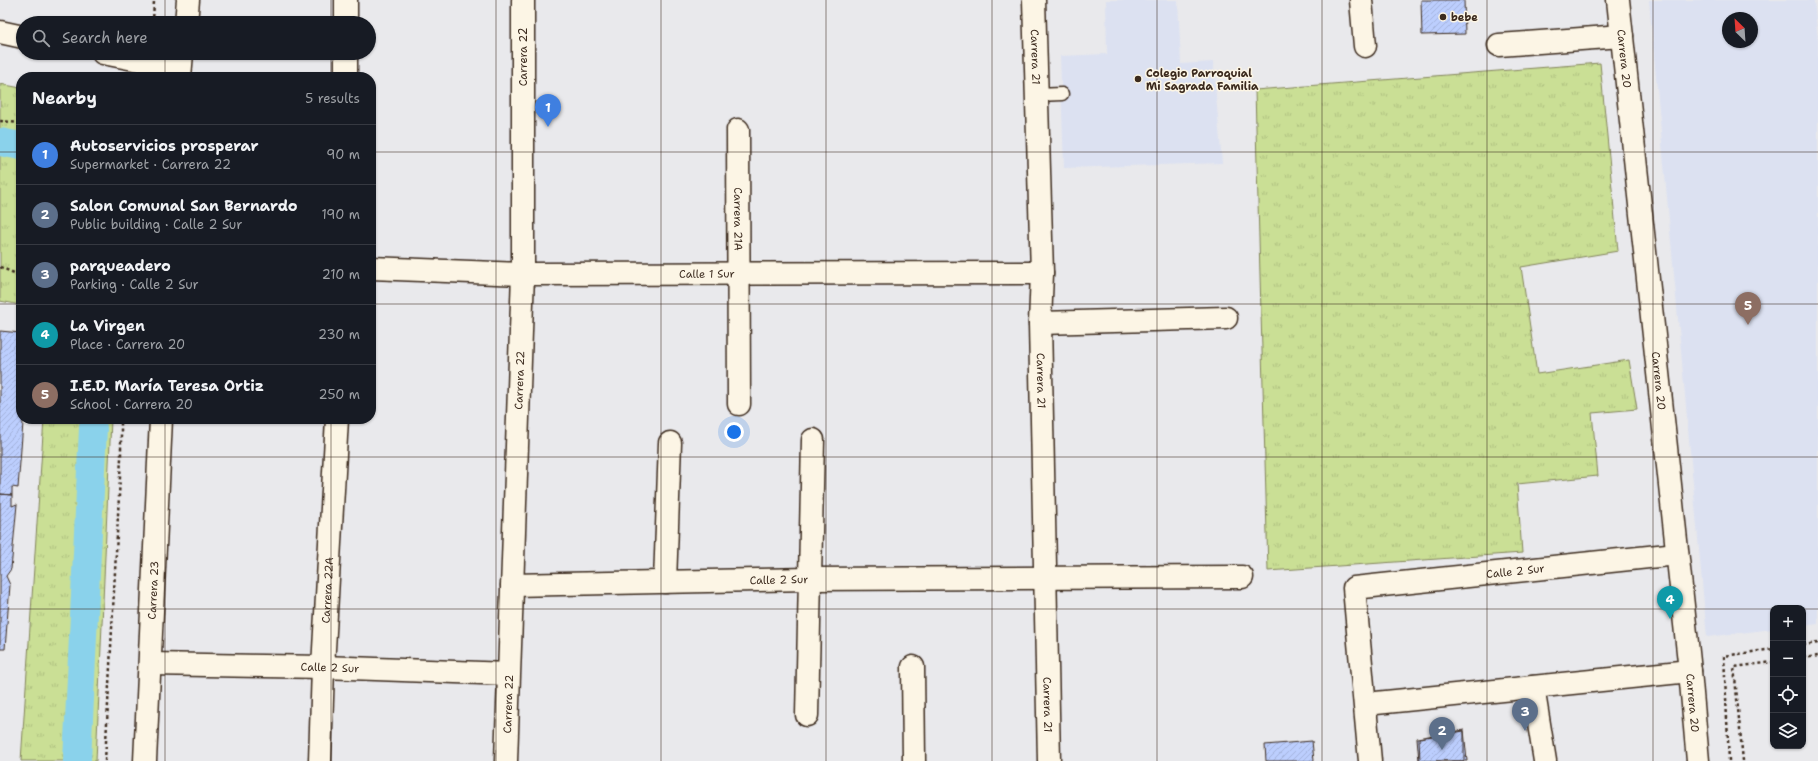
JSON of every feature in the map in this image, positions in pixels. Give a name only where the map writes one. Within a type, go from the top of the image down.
[{"type":"street","points":[[187,16],[188,0]]},
{"type":"street","points":[[346,0],[346,16]]},
{"type":"street","name":"Carrera 22","points":[[506,761],[523,274],[523,0]]},
{"type":"street","name":"Carrera 21","points":[[1034,0],[1042,273],[1040,323],[1049,761]]},
{"type":"street","points":[[1361,0],[1365,46]]},
{"type":"street","name":"Carrera 20","points":[[1618,0],[1678,554],[1698,761]]},
{"type":"street","points":[[0,32],[16,35]]},
{"type":"street","points":[[1499,45],[1622,36]]},
{"type":"street","points":[[145,60],[181,66]]},
{"type":"street","points":[[346,60],[346,72]]},
{"type":"street","name":"Carrera 21A","points":[[738,130],[739,404]]},
{"type":"street","name":"Calle 1 Sur","points":[[376,268],[523,274],[1042,273]]},
{"type":"street","points":[[1040,323],[1226,318]]},
{"type":"street","name":"Carrera 23","points":[[145,761],[151,664],[161,424]]},
{"type":"street","name":"Carrera 22A","points":[[320,761],[323,667],[337,424]]},
{"type":"street","points":[[807,715],[813,440]]},
{"type":"street","points":[[665,582],[670,443]]},
{"type":"street","name":"Calle 2 Sur","points":[[1366,704],[1354,588],[1678,554]]},
{"type":"street","name":"Calle 2 Sur","points":[[512,585],[810,579],[1242,577]]},
{"type":"street","name":"Calle 2 Sur","points":[[151,664],[323,667],[508,674]]},
{"type":"street","points":[[913,667],[914,761]]},
{"type":"street","points":[[1370,761],[1366,704],[1690,671]]},
{"type":"street","points":[[1533,687],[1545,761]]},
{"type":"lane","points":[[1037,95],[1062,94]]},
{"type":"path","points":[[153,16],[154,0]]},
{"type":"path","points":[[0,121],[16,123]]},
{"type":"path","points":[[0,267],[16,274]]},
{"type":"path","points":[[105,761],[121,458],[120,424]]},
{"type":"path","points":[[1806,645],[1818,643]]},
{"type":"path","points":[[1729,761],[1724,656],[1770,650]]},
{"type":"path","points":[[1806,658],[1818,656]]},
{"type":"path","points":[[1742,761],[1734,667],[1770,662]]},
{"type":"shaded area","name":"Colegio Parroquial Mi Sagrada Familia","points":[[1106,0],[1178,0],[1181,64],[1213,62],[1222,163],[1064,168],[1060,56],[1107,54]]},
{"type":"shaded area","points":[[1649,0],[1814,0],[1818,40],[1818,624],[1806,626],[1806,605],[1770,605],[1770,629],[1707,637]]},
{"type":"green space","points":[[1600,63],[1618,251],[1521,267],[1537,374],[1629,360],[1637,409],[1592,413],[1598,476],[1517,484],[1522,553],[1268,571],[1255,90]]},
{"type":"green space","points":[[0,84],[16,87],[16,304],[0,301]]},
{"type":"green space","points":[[44,424],[111,424],[96,761],[21,761]]},
{"type":"building","name":"bebe","points":[[1421,0],[1464,0],[1465,34],[1422,35]]},
{"type":"building","points":[[0,331],[16,333],[16,424],[23,424],[18,488],[12,487],[12,495],[0,494]]},
{"type":"building","points":[[0,494],[12,495],[12,506],[17,504],[11,569],[6,576],[10,585],[5,649],[0,649]]},
{"type":"building","points":[[1464,730],[1467,761],[1419,761],[1417,738]]},
{"type":"building","points":[[1464,731],[1464,761],[1420,761],[1419,738]]},
{"type":"building","points":[[1312,741],[1314,761],[1266,761],[1265,745]]},
{"type":"waterway","points":[[0,142],[16,145]]},
{"type":"waterway","points":[[77,761],[93,428]]},
{"type":"place","name":"bebe","points":[[1443,17]]},
{"type":"place","name":"Colegio Parroquial Mi Sagrada Familia","points":[[1138,79]]},
{"type":"place","name":"Autoservicios prosperar","points":[[548,127]]},
{"type":"place","name":"I.E.D. María Teresa Ortiz","points":[[1748,325]]},
{"type":"place","name":"La Virgen","points":[[1670,619]]},
{"type":"place","name":"parqueadero","points":[[1525,731]]},
{"type":"place","name":"Salon Comunal San Bernardo","points":[[1442,750]]}]
